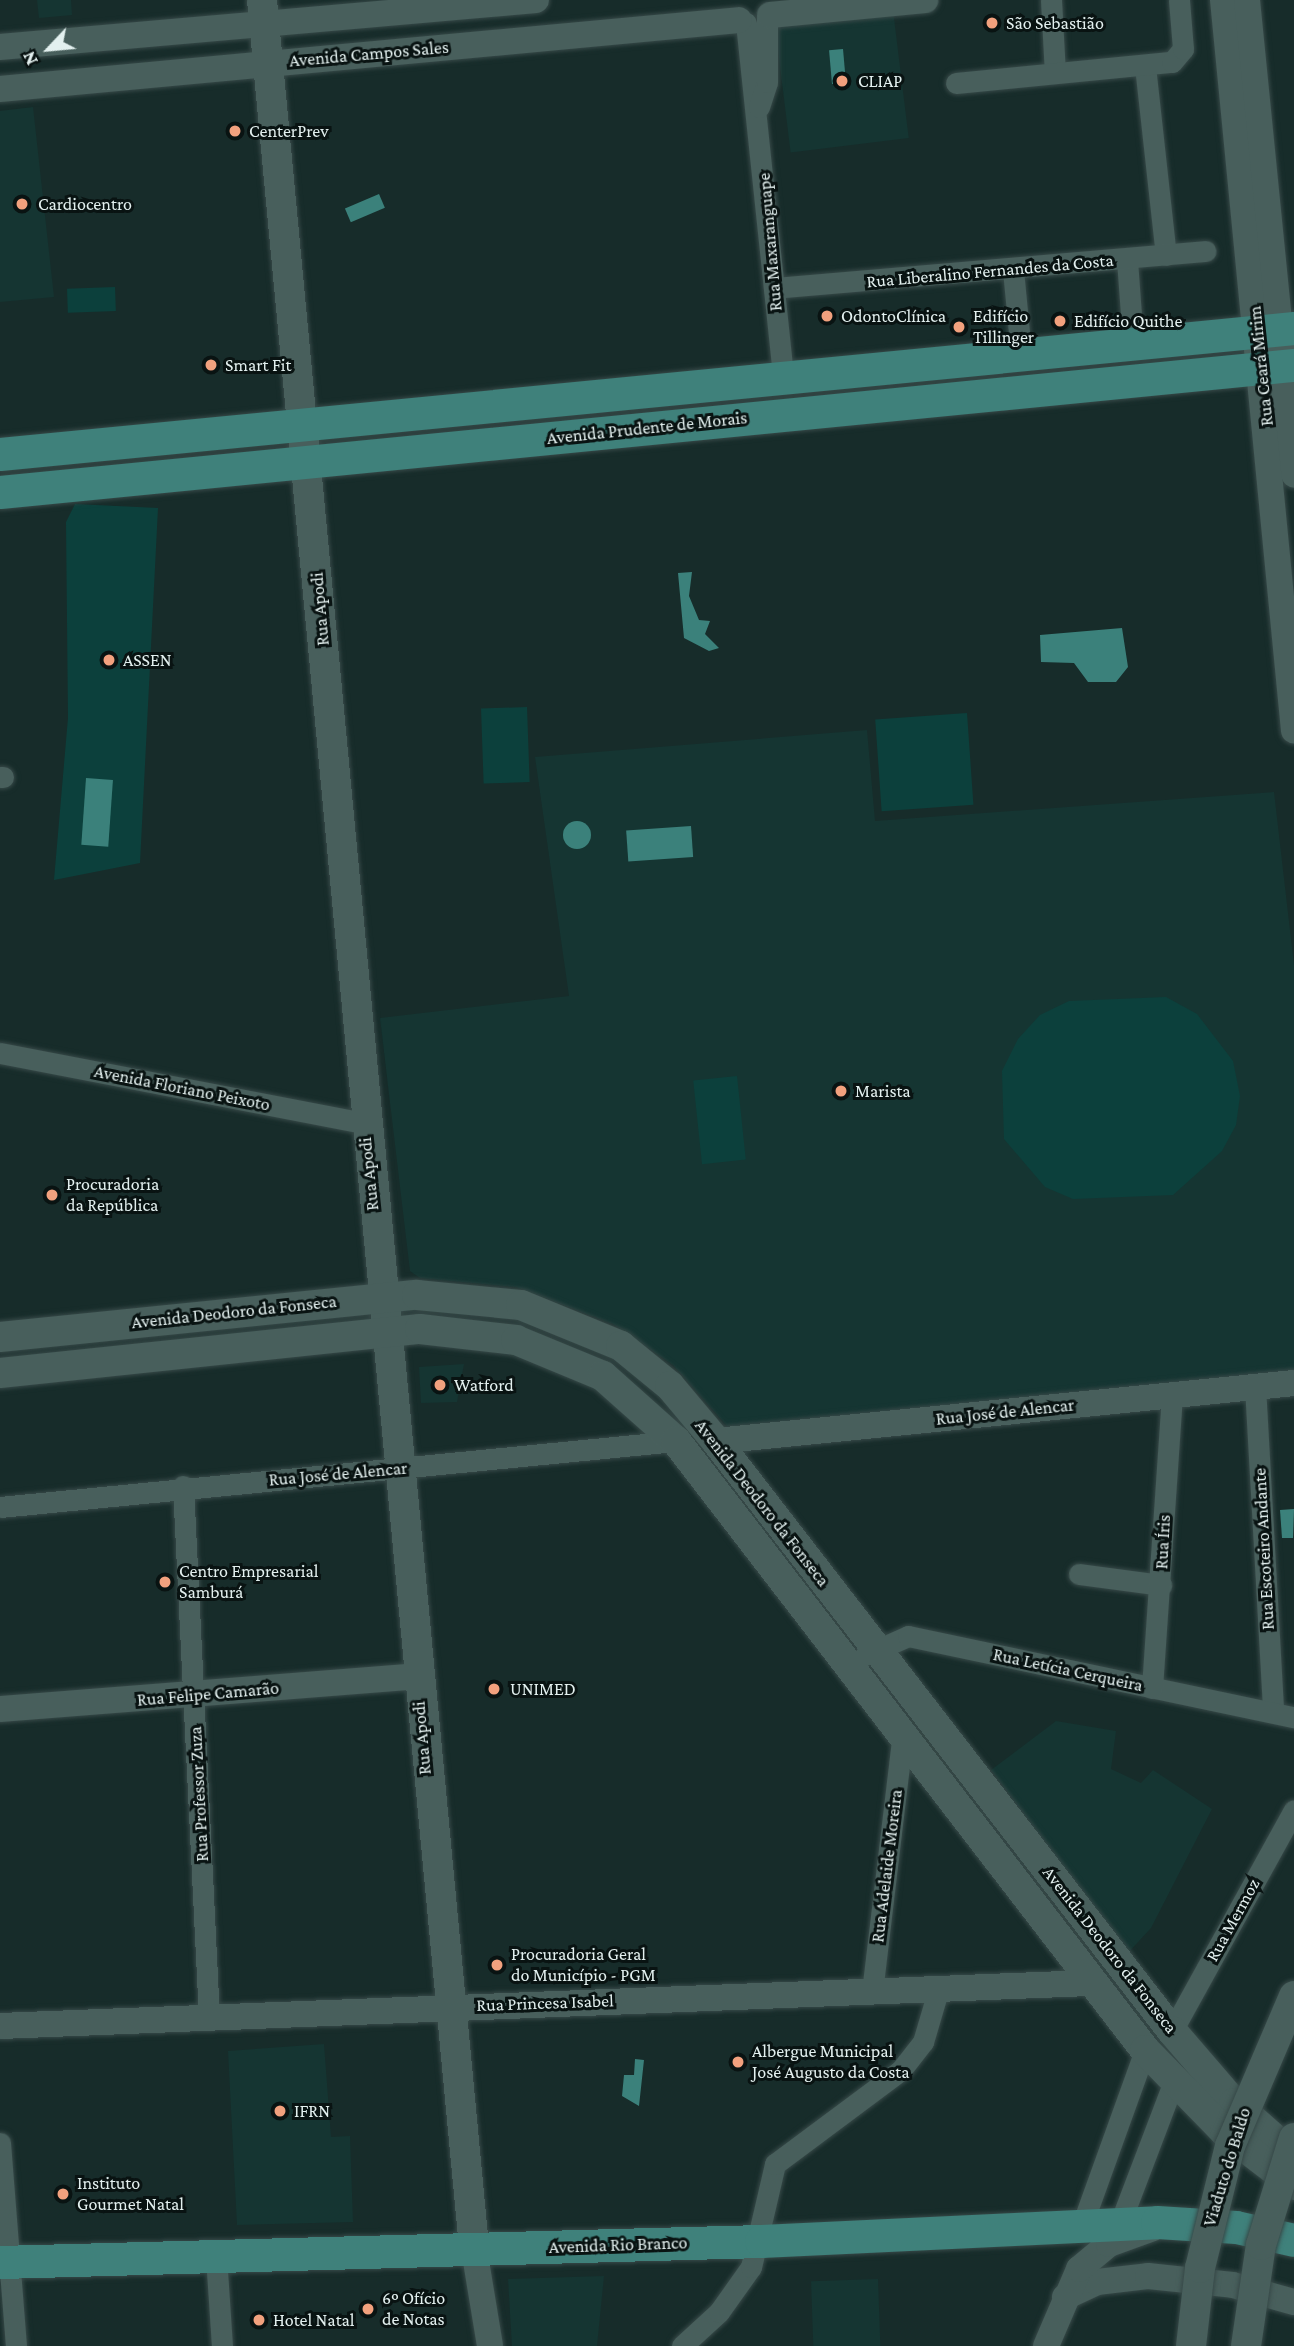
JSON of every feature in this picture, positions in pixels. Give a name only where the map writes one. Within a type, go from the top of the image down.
[{"type":"main road","name":"Rua Apodi","points":[[263,12],[304,428],[364,1124],[447,2006],[474,2249]]},
{"type":"main road","name":"Avenida Prudente de Morais","points":[[0,454],[304,428],[918,363],[1278,330]]},
{"type":"main road","points":[[918,363],[922,400]]},
{"type":"main road","name":"Avenida Prudente de Morais","points":[[0,492],[1280,366]]},
{"type":"main road","points":[[653,390],[657,427]]},
{"type":"main road","name":"Avenida Deodoro da Fonseca","points":[[5,1338],[381,1297],[491,1300],[589,1329],[660,1377],[716,1441],[1172,2031],[1234,2103],[1294,2156]]},
{"type":"main road","name":"Avenida Deodoro da Fonseca","points":[[0,1373],[385,1331],[464,1331],[545,1348],[631,1395],[676,1441],[1089,1983],[1145,2050],[1225,2132],[1294,2185]]},
{"type":"main road","points":[[753,1542],[777,1544],[782,1527]]},
{"type":"main road","points":[[957,1810],[983,1789]]},
{"type":"main road","name":"Viaduto do Baldo","points":[[1191,2346],[1200,2268],[1230,2146],[1294,1996]]},
{"type":"main road","points":[[1246,2346],[1261,2245],[1294,2138]]},
{"type":"main road","name":"Avenida Rio Branco","points":[[5,2262],[761,2241],[1171,2222],[1236,2227],[1293,2243]]},
{"type":"street","name":"Avenida Campos Sales","points":[[0,89],[519,41],[754,13],[925,0]]},
{"type":"street","points":[[1051,0],[1055,73]]},
{"type":"street","points":[[956,83],[1145,66],[1182,55],[1180,0]]},
{"type":"street","name":"Rua Ceará Mirim","points":[[1223,0],[1278,330]]},
{"type":"street","name":"Rua Ceará Mirim","points":[[1247,0],[1278,330],[1294,732]]},
{"type":"street","points":[[28,86],[13,46],[263,12],[525,1],[519,41]]},
{"type":"street","name":"Rua Maxaranguape","points":[[754,13],[748,81],[759,107],[783,377]]},
{"type":"street","points":[[1145,66],[1166,255]]},
{"type":"street","name":"Rua Liberalino Fernandes da Costa","points":[[774,288],[1013,270],[1205,251]]},
{"type":"street","points":[[1127,260],[1133,342]]},
{"type":"street","points":[[1013,270],[1021,353]]},
{"type":"street","name":"Rua Ceará Mirim","points":[[1280,366],[1294,475]]},
{"type":"street","name":"Avenida Floriano Peixoto","points":[[0,1053],[364,1124]]},
{"type":"street","name":"Rua José de Alencar","points":[[716,1441],[1294,1383]]},
{"type":"street","name":"Rua Escoteiro Andante","points":[[1255,1386],[1284,1715]]},
{"type":"street","name":"Rua Íris","points":[[1152,1688],[1161,1585],[1171,1395]]},
{"type":"street","name":"Rua José de Alencar","points":[[0,1507],[183,1486],[398,1469],[676,1441]]},
{"type":"street","name":"Rua Professor Zuza","points":[[183,1486],[209,2018]]},
{"type":"street","points":[[1079,1574],[1161,1585]]},
{"type":"street","name":"Rua Letícia Cerqueira","points":[[849,1667],[875,1648],[908,1636],[1284,1715]]},
{"type":"street","name":"Rua Felipe Camarão","points":[[0,1709],[194,1696],[417,1676]]},
{"type":"street","name":"Rua Adelaide Moreira","points":[[872,1992],[902,1739]]},
{"type":"street","name":"Rua Mermoz","points":[[1172,2031],[1294,1810]]},
{"type":"street","name":"Rua Princesa Isabel","points":[[0,2026],[447,2006],[938,1991],[1089,1983]]},
{"type":"street","points":[[682,2346],[740,2287],[761,2241],[775,2164],[901,2070],[923,2042],[938,1991]]},
{"type":"street","points":[[1082,2225],[1145,2050]]},
{"type":"street","points":[[1120,2223],[1142,2158],[1174,2081]]},
{"type":"street","points":[[0,2143],[5,2262],[16,2346]]},
{"type":"street","points":[[1111,2144],[1142,2158]]},
{"type":"street","points":[[1046,2346],[1065,2297],[1091,2256],[1171,2222]]},
{"type":"street","name":"Rua Apodi","points":[[474,2249],[490,2346]]},
{"type":"street","points":[[216,2256],[222,2346]]},
{"type":"street","points":[[1065,2297],[1097,2282],[1148,2276],[1290,2294]]},
{"type":"shaded area","points":[[37,0],[71,0],[72,15],[39,18]]},
{"type":"shaded area","name":"CLIAP","points":[[893,10],[909,138],[791,153],[775,25]]},
{"type":"shaded area","points":[[843,49],[846,83],[832,84],[829,50]]},
{"type":"shaded area","name":"Cardiocentro","points":[[33,107],[54,297],[0,302],[0,111]]},
{"type":"shaded area","points":[[379,194],[385,208],[351,222],[345,208]]},
{"type":"shaded area","points":[[115,287],[116,311],[68,313],[67,289]]},
{"type":"shaded area","name":"ASSEN","points":[[75,504],[158,508],[140,863],[54,880],[68,718],[66,522]]},
{"type":"shaded area","points":[[692,572],[689,596],[699,620],[710,621],[705,634],[719,648],[709,651],[684,638],[678,573]]},
{"type":"shaded area","points":[[1122,628],[1128,667],[1116,682],[1088,682],[1074,663],[1041,662],[1040,635]]},
{"type":"shaded area","points":[[527,707],[530,782],[484,784],[481,709]]},
{"type":"shaded area","points":[[967,713],[973,805],[882,811],[875,719]]},
{"type":"shaded area","name":"Marista","points":[[867,730],[875,821],[1274,792],[1294,965],[1294,1373],[728,1427],[673,1365],[613,1324],[516,1287],[420,1278],[410,1271],[380,1018],[569,996],[535,757]]},
{"type":"shaded area","points":[[86,778],[113,780],[108,847],[81,845]]},
{"type":"shaded area","points":[[577,821],[587,825],[591,835],[587,845],[577,849],[567,845],[563,835],[567,825]]},
{"type":"shaded area","points":[[691,826],[693,857],[628,861],[626,831]]},
{"type":"shaded area","points":[[1166,997],[1197,1014],[1233,1061],[1240,1096],[1236,1125],[1222,1151],[1173,1195],[1073,1199],[1045,1187],[1004,1139],[1002,1071],[1018,1039],[1040,1015],[1069,1001]]},
{"type":"shaded area","points":[[737,1076],[746,1160],[702,1164],[693,1081]]},
{"type":"shaded area","name":"Watford","points":[[464,1364],[457,1402],[421,1403],[419,1367]]},
{"type":"shaded area","points":[[1294,1509],[1293,1538],[1282,1538],[1280,1510]]},
{"type":"shaded area","points":[[1056,1721],[1116,1731],[1111,1769],[1141,1783],[1153,1770],[1212,1809],[1151,1928],[1127,1954],[991,1770]]},
{"type":"shaded area","name":"IFRN","points":[[324,2044],[331,2137],[350,2136],[353,2222],[237,2225],[228,2051]]},
{"type":"shaded area","points":[[635,2059],[644,2060],[639,2106],[622,2096],[624,2075],[634,2075]]},
{"type":"shaded area","points":[[604,2276],[597,2346],[512,2346],[508,2279]]},
{"type":"shaded area","points":[[878,2279],[880,2346],[813,2346],[811,2281]]},
{"type":"place","name":"São Sebastião","points":[[992,23]]},
{"type":"place","name":"CLIAP","points":[[842,81]]},
{"type":"place","name":"CenterPrev","points":[[235,131]]},
{"type":"place","name":"Cardiocentro","points":[[22,204]]},
{"type":"place","name":"OdontoClínica","points":[[827,316]]},
{"type":"place","name":"Edifício Quithe","points":[[1060,321]]},
{"type":"place","name":"Edifício Tillinger","points":[[959,327]]},
{"type":"place","name":"Smart Fit","points":[[211,365]]},
{"type":"place","name":"ASSEN","points":[[109,660]]},
{"type":"place","name":"Marista","points":[[841,1091]]},
{"type":"place","name":"Procuradoria da República","points":[[52,1195]]},
{"type":"place","name":"Watford","points":[[440,1385]]},
{"type":"place","name":"Centro Empresarial Samburá","points":[[165,1582]]},
{"type":"place","name":"UNIMED","points":[[494,1689]]},
{"type":"place","name":"Procuradoria Geral do Município - PGM","points":[[497,1965]]},
{"type":"place","name":"Albergue Municipal José Augusto da Costa","points":[[738,2062]]},
{"type":"place","name":"IFRN","points":[[280,2111]]},
{"type":"place","name":"Instituto Gourmet Natal","points":[[63,2194]]},
{"type":"place","name":"6º Ofício de Notas","points":[[368,2309]]},
{"type":"place","name":"Hotel Natal","points":[[259,2320]]}]
